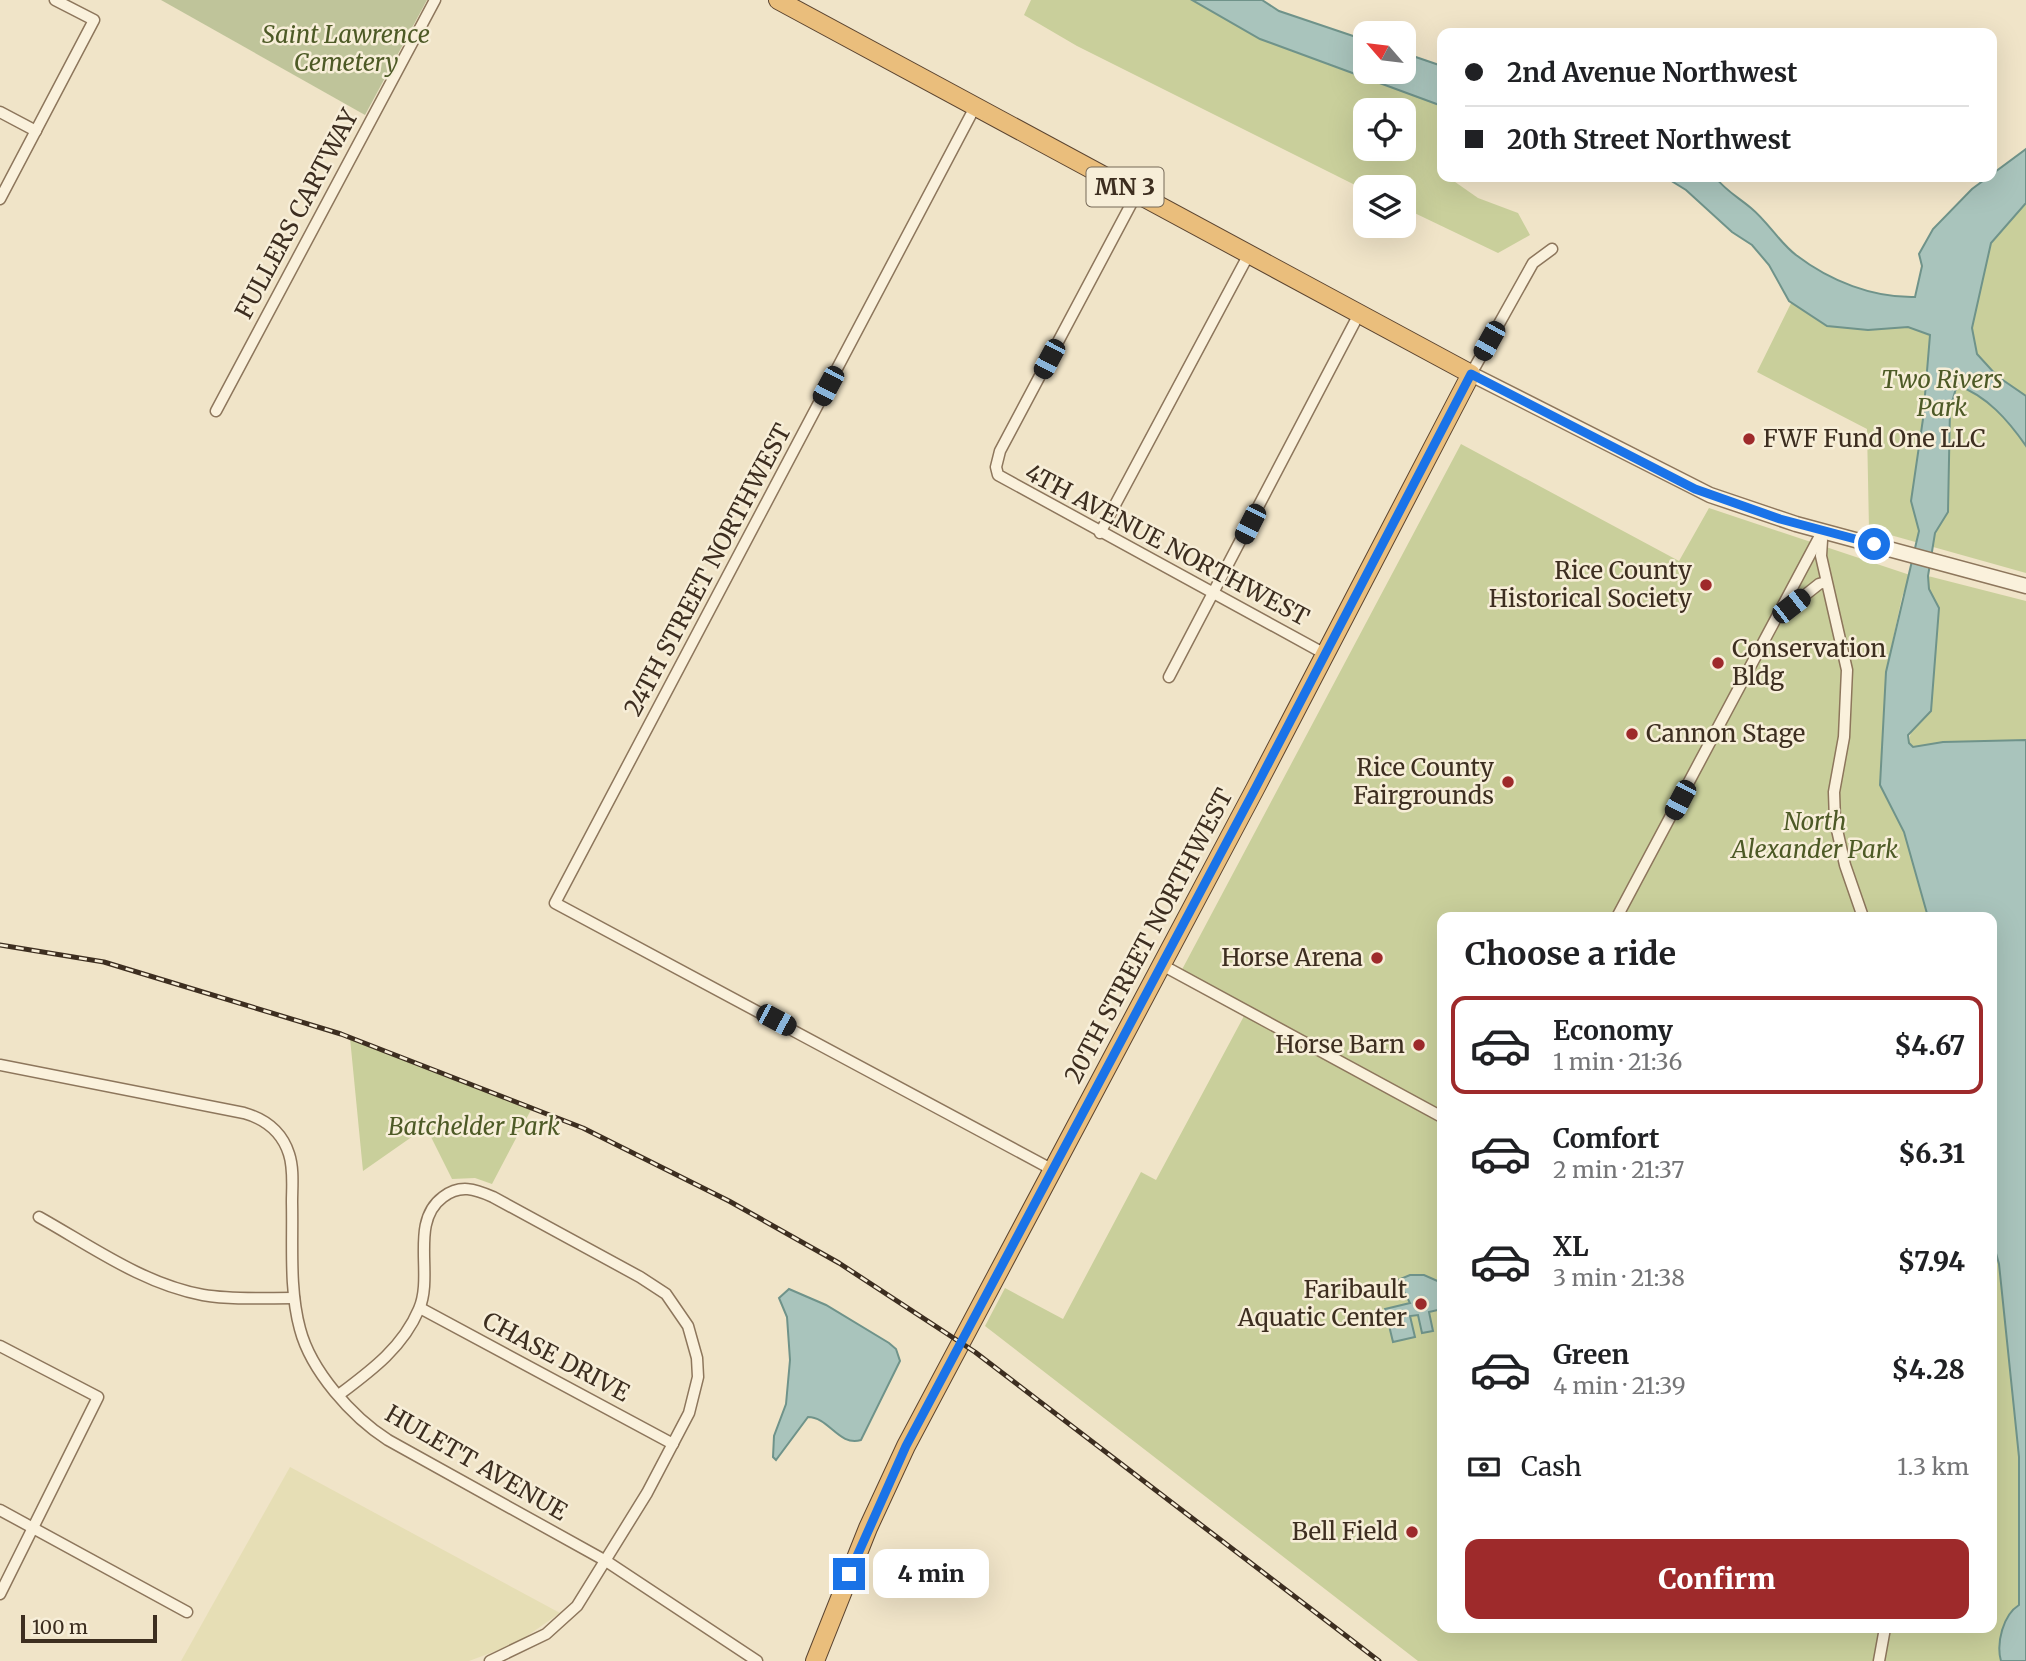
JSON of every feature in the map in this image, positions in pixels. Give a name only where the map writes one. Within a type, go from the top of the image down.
[{"type":"highway","name":"MN 3","points":[[778,0],[1471,374]]},
{"type":"highway","name":"20TH STREET NORTHWEST","points":[[815,1661],[896,1466],[1471,374]]},
{"type":"street","points":[[0,199],[94,20],[55,0]]},
{"type":"street","name":"FULLERS CARTWAY","points":[[216,411],[435,0]]},
{"type":"street","name":"24TH STREET NORTHWEST","points":[[975,107],[555,903],[1053,1170]]},
{"type":"street","points":[[0,112],[36,131]]},
{"type":"street","name":"4TH AVENUE NORTHWEST","points":[[1137,193],[1000,451],[996,467],[1004,481],[1325,654]]},
{"type":"street","name":"20TH STREET NORTHWEST","points":[[1471,374],[1533,263],[1552,248]]},
{"type":"street","points":[[1100,533],[1249,254]]},
{"type":"street","points":[[1169,677],[1359,314]]},
{"type":"street","points":[[1471,374],[1695,489],[1823,530],[2026,586]]},
{"type":"street","points":[[1823,530],[1821,556],[1847,670],[1844,737],[1833,807],[1840,848],[1861,912]]},
{"type":"street","points":[[1621,912],[1823,530]]},
{"type":"street","points":[[1778,617],[1819,583],[1826,582]]},
{"type":"street","points":[[1162,965],[1437,1114]]},
{"type":"street","name":"HULETT AVENUE","points":[[0,1065],[244,1113],[266,1122],[279,1136],[291,1162],[294,1298],[306,1348],[362,1420],[388,1440],[606,1561],[757,1661]]},
{"type":"street","points":[[340,1394],[394,1351],[420,1308],[425,1287],[425,1231],[432,1208],[454,1190],[473,1189],[493,1197],[655,1285],[679,1310],[693,1340],[698,1377],[692,1404],[673,1444],[577,1606],[561,1622],[529,1644],[490,1661]]},
{"type":"street","points":[[39,1217],[130,1268],[181,1290],[234,1298],[294,1298]]},
{"type":"street","name":"CHASE DRIVE","points":[[420,1308],[673,1444]]},
{"type":"street","points":[[0,1346],[98,1397],[0,1594]]},
{"type":"street","points":[[0,1510],[187,1612]]},
{"type":"street","points":[[1880,1661],[1884,1633]]},
{"type":"shaded area","points":[[290,1467],[560,1613],[517,1643],[469,1661],[181,1661]]},
{"type":"green space","name":"Saint Lawrence Cemetery","points":[[161,0],[427,0],[365,115]]},
{"type":"green space","points":[[1031,0],[1192,0],[1260,39],[1353,73],[1353,84],[1382,84],[1437,104],[1437,182],[1455,182],[1478,198],[1518,213],[1530,235],[1498,253],[1416,214],[1416,175],[1353,175],[1353,184],[1077,46],[1024,15]]},
{"type":"green space","name":"Two Rivers Park","points":[[2026,162],[2026,573],[1869,529],[1867,429],[1757,372],[1799,287],[1937,310]]},
{"type":"green space","name":"North Alexander Park","points":[[1461,444],[1679,561],[1709,508],[1910,575],[1902,597],[1886,672],[1880,785],[1904,832],[1927,912],[1437,912],[1437,1633],[1997,1633],[1997,1257],[2019,1457],[2019,1606],[1999,1653],[2001,1661],[1418,1661],[985,1326],[1005,1288],[1063,1319],[1141,1172],[1156,1180],[1244,1016],[1177,979]]},
{"type":"green space","points":[[1928,576],[2026,601],[2026,740],[1943,742],[1913,747],[1909,743],[1911,730],[1931,711],[1939,608],[1929,589]]},
{"type":"green space","name":"Batchelder Park","points":[[350,1038],[533,1106],[492,1184],[475,1178],[452,1179],[426,1127],[363,1171]]},
{"type":"water","points":[[1192,0],[1262,0],[1279,11],[1353,36],[1353,73],[1260,39]]},
{"type":"water","points":[[1416,57],[1437,64],[1437,104],[1382,84],[1416,84]]},
{"type":"water","points":[[2026,149],[2026,203],[1991,243],[1972,328],[1977,354],[1997,376],[2026,396],[2026,446],[1996,410],[1957,385],[1950,409],[1948,512],[1935,533],[1928,576],[1929,589],[1939,608],[1931,711],[1908,735],[1909,743],[1913,747],[1943,742],[2026,740],[2026,1661],[2001,1661],[1999,1646],[2005,1622],[2019,1605],[2019,1457],[1997,1257],[1997,912],[1927,912],[1904,832],[1880,785],[1886,672],[1919,531],[1911,501],[1923,419],[1930,335],[1908,327],[1868,330],[1827,326],[1789,301],[1769,265],[1752,245],[1732,232],[1686,190],[1673,182],[1720,182],[1757,214],[1790,250],[1823,273],[1852,286],[1883,295],[1915,297],[1922,266],[1919,254],[1933,229],[1981,182],[1997,182],[1997,170]]},
{"type":"water","points":[[1410,1275],[1424,1275],[1437,1281],[1437,1310],[1429,1312],[1433,1331],[1422,1333],[1418,1315],[1410,1316],[1415,1337],[1393,1342],[1385,1309],[1410,1303],[1398,1280]]},
{"type":"water","points":[[789,1289],[826,1305],[889,1343],[896,1349],[900,1361],[861,1440],[846,1439],[822,1422],[808,1417],[776,1460],[773,1457],[774,1436],[786,1404],[790,1360],[787,1317],[779,1298]]},
{"type":"railway","points":[[0,945],[104,962],[341,1034],[583,1128],[729,1201],[839,1263],[975,1352],[1379,1661]]},
{"type":"place","name":"FWF Fund One LLC","points":[[1749,439]]},
{"type":"place","name":"Rice County Historical Society","points":[[1706,585]]},
{"type":"place","name":"Conservation Bldg","points":[[1718,663]]},
{"type":"place","name":"Cannon Stage","points":[[1632,734]]},
{"type":"place","name":"Rice County Fairgrounds","points":[[1508,782]]},
{"type":"place","name":"Horse Arena","points":[[1377,958]]},
{"type":"place","name":"Horse Barn","points":[[1419,1045]]},
{"type":"place","name":"Faribault Aquatic Center","points":[[1421,1304]]},
{"type":"place","name":"Bell Field","points":[[1412,1532]]},
{"type":"route","points":[[849,1574],[906,1446],[1255,789],[1471,374],[1695,489],[1780,519],[1874,544]]}]
